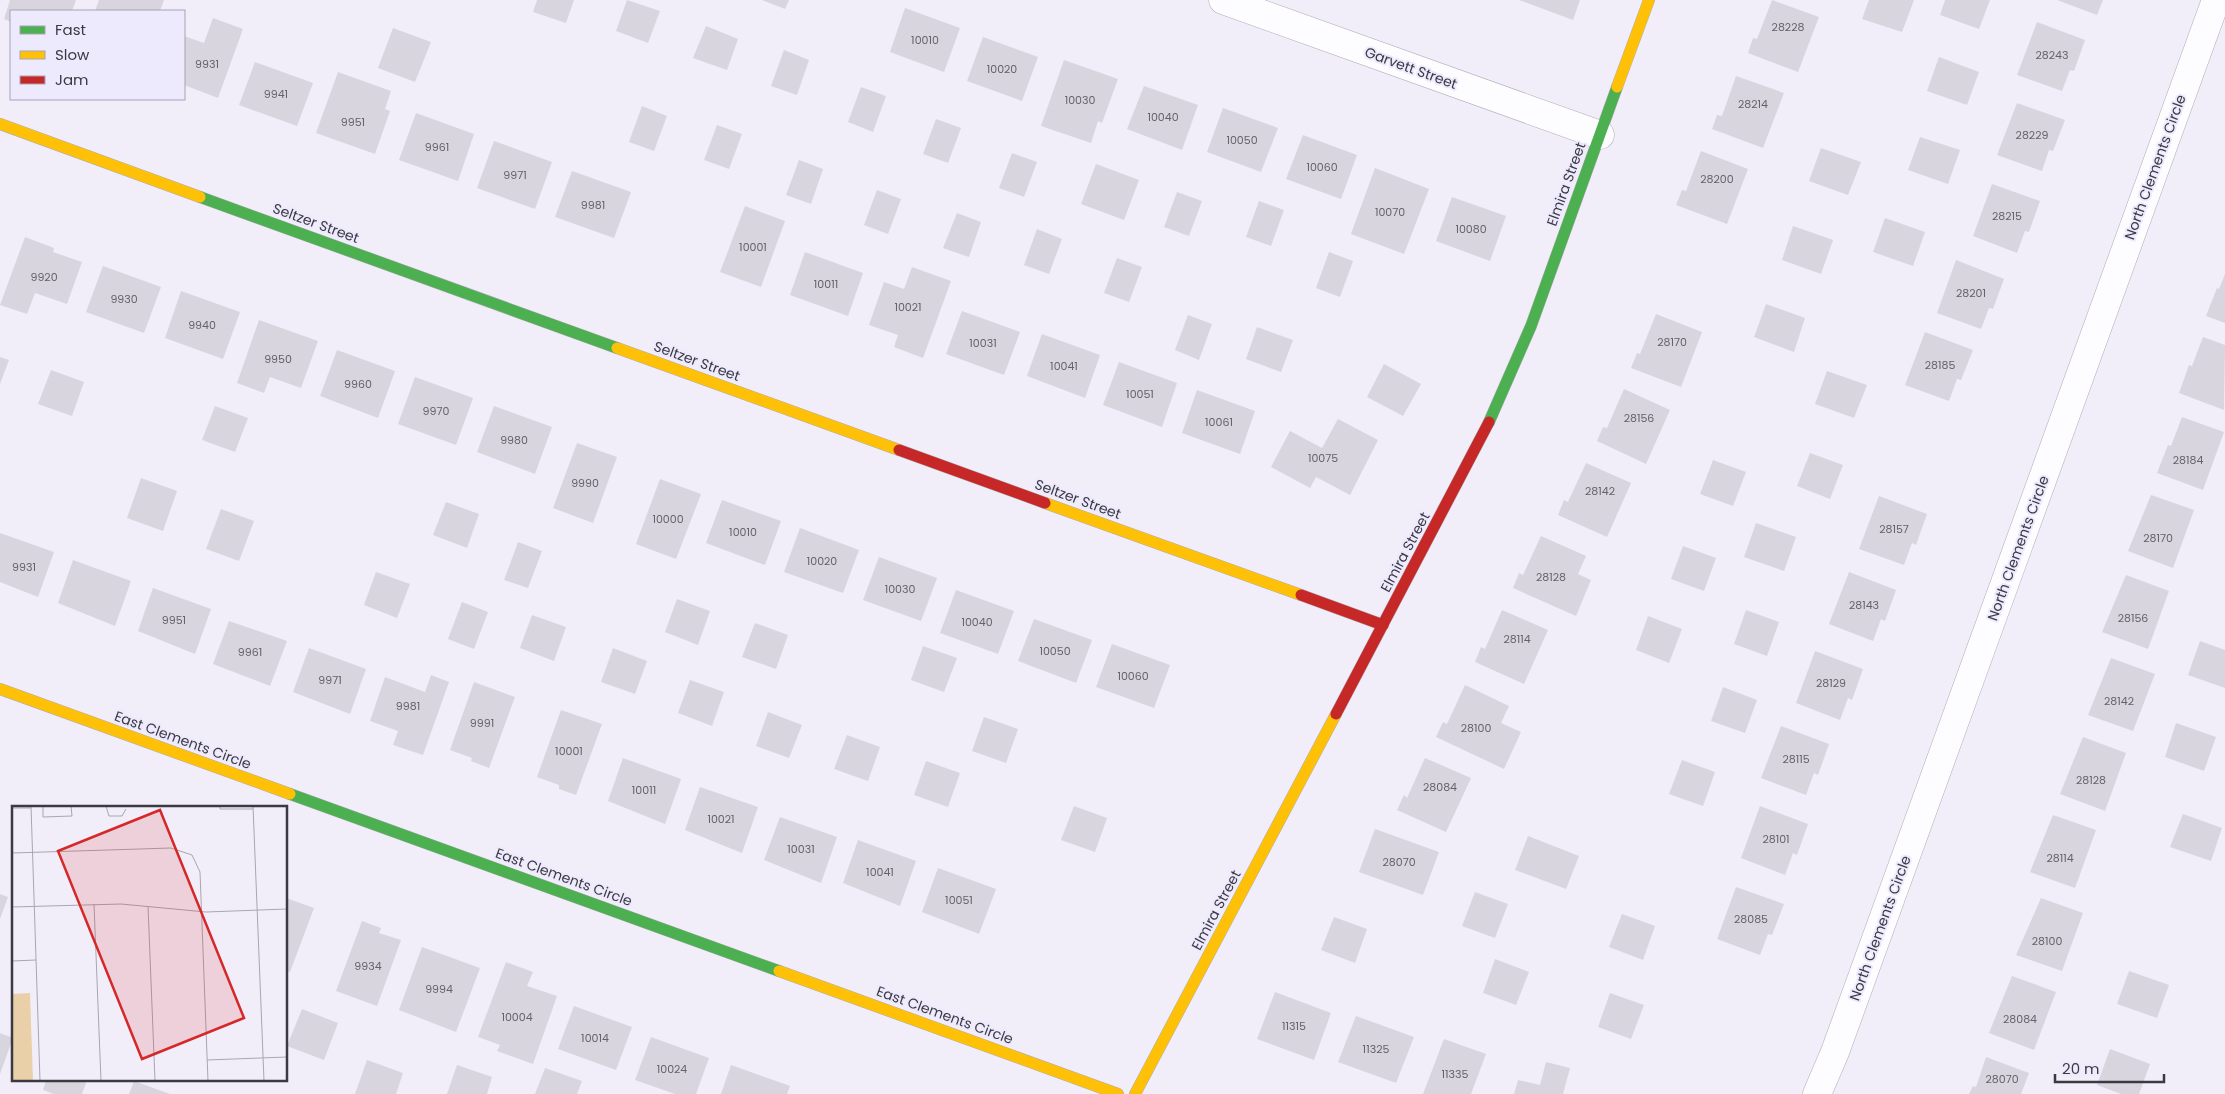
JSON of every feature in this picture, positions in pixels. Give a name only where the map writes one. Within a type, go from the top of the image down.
[{"type":"street","name":"Garvett Street","points":[[1223,0],[1600,135]]},
{"type":"street","name":"Elmira Street","points":[[1135,1094],[1484,436],[1509,382],[1531,326],[1649,0]]},
{"type":"street","name":"North Clements Circle","points":[[1817,1094],[1838,1043],[2216,0]]},
{"type":"street","name":"Seltzer Street","points":[[0,124],[1384,625]]},
{"type":"street","name":"East Clements Circle","points":[[0,689],[1118,1094]]},
{"type":"building","points":[[10,0],[76,0],[72,10],[10,10],[10,22],[4,19]]},
{"type":"building","points":[[99,0],[164,0],[160,10],[95,10]]},
{"type":"building","points":[[537,0],[574,0],[566,23],[533,12]]},
{"type":"building","points":[[627,0],[660,11],[648,43],[616,31]]},
{"type":"building","points":[[762,0],[789,0],[785,9]]},
{"type":"building","points":[[1519,0],[1580,0],[1573,20]]},
{"type":"building","points":[[1772,0],[1819,17],[1798,72],[1748,53],[1753,38],[1757,39]]},
{"type":"building","points":[[1869,0],[1914,0],[1902,32],[1862,19]]},
{"type":"building","points":[[1945,0],[1990,0],[1979,29],[1940,15]]},
{"type":"building","points":[[2057,0],[2103,0],[2097,15]]},
{"type":"building","points":[[905,8],[960,28],[944,72],[890,52]]},
{"type":"building","points":[[213,18],[243,29],[218,98],[185,85],[185,36],[204,43]]},
{"type":"building","points":[[2037,22],[2085,40],[2074,71],[2070,70],[2062,91],[2017,75]]},
{"type":"building","points":[[706,26],[738,39],[727,70],[693,58]]},
{"type":"building","points":[[393,28],[431,42],[415,82],[378,68]]},
{"type":"building","points":[[983,37],[1038,57],[1022,101],[967,81]]},
{"type":"building","points":[[784,50],[809,60],[797,95],[771,86]]},
{"type":"building","points":[[1939,57],[1979,72],[1967,105],[1927,91]]},
{"type":"building","points":[[1064,60],[1118,79],[1102,123],[1098,121],[1091,143],[1041,126]]},
{"type":"building","points":[[255,62],[313,83],[297,126],[239,105]]},
{"type":"building","points":[[338,72],[391,91],[385,109],[390,111],[375,154],[316,133]]},
{"type":"building","points":[[1736,76],[1784,93],[1763,148],[1712,129],[1717,115],[1722,116]]},
{"type":"building","points":[[1144,86],[1198,105],[1182,150],[1127,129]]},
{"type":"building","points":[[861,87],[886,96],[873,132],[848,122]]},
{"type":"building","points":[[2017,103],[2065,120],[2053,151],[2049,150],[2042,171],[1997,155]]},
{"type":"building","points":[[642,106],[667,116],[654,151],[629,142]]},
{"type":"building","points":[[1223,108],[1278,128],[1261,172],[1207,152]]},
{"type":"building","points":[[416,113],[474,134],[458,181],[399,160]]},
{"type":"building","points":[[936,119],[961,128],[948,163],[923,154]]},
{"type":"building","points":[[717,125],[742,134],[729,169],[704,160]]},
{"type":"building","points":[[1303,135],[1357,155],[1341,199],[1286,179]]},
{"type":"building","points":[[1920,137],[1960,150],[1948,184],[1908,170]]},
{"type":"building","points":[[494,141],[552,162],[535,209],[477,188]]},
{"type":"building","points":[[1821,148],[1861,162],[1848,195],[1809,181]]},
{"type":"building","points":[[1701,151],[1748,169],[1727,224],[1676,205],[1682,190],[1686,191]]},
{"type":"building","points":[[1012,153],[1037,162],[1024,197],[999,188]]},
{"type":"building","points":[[799,160],[823,169],[811,204],[786,195]]},
{"type":"building","points":[[1096,164],[1139,180],[1124,220],[1081,204]]},
{"type":"building","points":[[1375,168],[1429,189],[1404,254],[1351,234]]},
{"type":"building","points":[[572,171],[631,192],[614,238],[555,217]]},
{"type":"building","points":[[1992,184],[2040,201],[2029,232],[2025,231],[2017,253],[1973,236]]},
{"type":"building","points":[[877,190],[901,199],[888,234],[864,225]]},
{"type":"building","points":[[1177,192],[1202,201],[1189,236],[1164,227]]},
{"type":"building","points":[[1452,197],[1506,216],[1490,261],[1436,241]]},
{"type":"building","points":[[1259,201],[1284,210],[1271,246],[1246,237]]},
{"type":"building","points":[[745,206],[785,221],[761,287],[720,272]]},
{"type":"building","points":[[957,213],[981,222],[969,257],[943,248]]},
{"type":"building","points":[[1885,218],[1925,232],[1913,266],[1873,252]]},
{"type":"building","points":[[1793,226],[1833,240],[1821,274],[1782,260]]},
{"type":"building","points":[[1037,229],[1062,239],[1049,274],[1024,265]]},
{"type":"building","points":[[25,237],[54,248],[53,252],[82,262],[67,304],[35,293],[27,314],[0,305]]},
{"type":"building","points":[[805,252],[863,273],[848,316],[790,295]]},
{"type":"building","points":[[1329,252],[1353,261],[1340,297],[1316,288]]},
{"type":"building","points":[[1117,258],[1142,267],[1129,302],[1104,293]]},
{"type":"building","points":[[1956,260],[2004,279],[1993,309],[1989,308],[1981,329],[1937,313]]},
{"type":"building","points":[[103,266],[161,287],[144,333],[86,312]]},
{"type":"building","points":[[912,267],[951,281],[923,358],[894,347],[898,335],[869,325],[884,282],[904,289]]},
{"type":"building","points":[[2225,274],[2225,323],[2206,316],[2217,288],[2219,289]]},
{"type":"building","points":[[181,291],[240,312],[223,359],[165,338]]},
{"type":"building","points":[[1766,304],[1805,318],[1794,352],[1754,337]]},
{"type":"building","points":[[962,311],[1020,332],[1004,375],[946,354]]},
{"type":"building","points":[[1656,314],[1702,332],[1681,387],[1631,368],[1637,353],[1640,354]]},
{"type":"building","points":[[1188,315],[1212,324],[1199,360],[1175,350]]},
{"type":"building","points":[[259,320],[318,341],[301,388],[270,377],[264,393],[237,383]]},
{"type":"building","points":[[1257,327],[1293,340],[1281,372],[1246,359]]},
{"type":"building","points":[[1925,332],[1973,350],[1961,380],[1957,379],[1949,401],[1905,385]]},
{"type":"building","points":[[1042,334],[1100,355],[1085,398],[1027,376]]},
{"type":"building","points":[[2203,337],[2225,345],[2224,410],[2179,393],[2189,365],[2192,366]]},
{"type":"building","points":[[337,350],[395,371],[378,418],[320,396]]},
{"type":"building","points":[[0,357],[9,360],[0,384]]},
{"type":"building","points":[[1119,362],[1177,383],[1162,427],[1103,405]]},
{"type":"building","points":[[1384,364],[1421,384],[1403,416],[1367,397]]},
{"type":"building","points":[[51,370],[84,382],[72,416],[38,404]]},
{"type":"building","points":[[1827,371],[1867,385],[1854,418],[1815,404]]},
{"type":"building","points":[[415,377],[473,398],[456,445],[398,424]]},
{"type":"building","points":[[1624,389],[1670,410],[1646,464],[1597,441],[1603,427],[1607,428]]},
{"type":"building","points":[[1197,390],[1255,411],[1240,454],[1182,433]]},
{"type":"building","points":[[215,406],[248,418],[235,452],[202,440]]},
{"type":"building","points":[[494,406],[552,427],[535,474],[477,452]]},
{"type":"building","points":[[2182,417],[2224,432],[2203,490],[2157,473],[2168,445],[2171,446]]},
{"type":"building","points":[[1338,419],[1378,440],[1350,495],[1316,477],[1310,488],[1271,467],[1290,431],[1322,448]]},
{"type":"building","points":[[577,443],[617,457],[593,523],[553,508]]},
{"type":"building","points":[[1810,453],[1843,465],[1830,499],[1797,486]]},
{"type":"building","points":[[1713,460],[1746,472],[1733,506],[1700,494]]},
{"type":"building","points":[[1586,463],[1631,483],[1607,537],[1558,515],[1564,500],[1568,502]]},
{"type":"building","points":[[141,478],[177,491],[163,531],[127,518]]},
{"type":"building","points":[[660,479],[701,494],[676,559],[636,544]]},
{"type":"building","points":[[2151,495],[2194,510],[2173,568],[2128,551]]},
{"type":"building","points":[[1879,496],[1927,514],[1916,545],[1912,543],[1904,565],[1859,549]]},
{"type":"building","points":[[722,500],[781,521],[765,565],[706,543]]},
{"type":"building","points":[[446,502],[479,514],[467,548],[433,535]]},
{"type":"building","points":[[221,509],[254,521],[239,561],[206,549]]},
{"type":"building","points":[[1756,523],[1796,537],[1784,571],[1744,557]]},
{"type":"building","points":[[800,528],[859,550],[843,593],[784,572]]},
{"type":"building","points":[[0,533],[54,552],[38,597],[0,582]]},
{"type":"building","points":[[1541,536],[1586,556],[1578,574],[1591,580],[1576,616],[1513,588],[1519,573],[1523,575]]},
{"type":"building","points":[[518,542],[542,551],[528,588],[504,580]]},
{"type":"building","points":[[1683,546],[1716,558],[1704,591],[1671,579]]},
{"type":"building","points":[[879,557],[937,578],[921,621],[863,600]]},
{"type":"building","points":[[73,560],[131,581],[115,626],[58,603]]},
{"type":"building","points":[[376,572],[410,584],[397,618],[364,605]]},
{"type":"building","points":[[1849,572],[1896,590],[1885,621],[1881,619],[1873,641],[1829,624]]},
{"type":"building","points":[[2126,575],[2169,591],[2148,649],[2102,632]]},
{"type":"building","points":[[153,588],[211,609],[195,654],[138,631]]},
{"type":"building","points":[[956,590],[1014,611],[998,654],[940,633]]},
{"type":"building","points":[[677,599],[710,611],[698,645],[665,632]]},
{"type":"building","points":[[462,602],[488,612],[474,649],[448,639]]},
{"type":"building","points":[[1502,610],[1548,630],[1524,684],[1475,662],[1481,647],[1485,649]]},
{"type":"building","points":[[1746,610],[1779,622],[1767,656],[1734,644]]},
{"type":"building","points":[[532,615],[566,627],[554,661],[520,648]]},
{"type":"building","points":[[1648,616],[1682,629],[1669,663],[1636,650]]},
{"type":"building","points":[[1034,619],[1092,640],[1076,683],[1018,661]]},
{"type":"building","points":[[229,621],[287,641],[270,686],[213,664]]},
{"type":"building","points":[[755,623],[788,635],[776,669],[742,657]]},
{"type":"building","points":[[2200,641],[2225,650],[2225,688],[2188,675]]},
{"type":"building","points":[[1112,644],[1170,665],[1154,708],[1096,687]]},
{"type":"building","points":[[923,646],[957,658],[944,692],[911,680]]},
{"type":"building","points":[[309,648],[366,669],[350,714],[293,692]]},
{"type":"building","points":[[613,648],[647,661],[635,694],[601,682]]},
{"type":"building","points":[[1815,651],[1863,669],[1852,700],[1848,698],[1840,720],[1796,703]]},
{"type":"building","points":[[2111,658],[2155,674],[2133,731],[2088,715]]},
{"type":"building","points":[[431,675],[449,682],[423,755],[393,745],[398,731],[370,721],[385,677],[425,692]]},
{"type":"building","points":[[690,680],[724,692],[712,726],[678,713]]},
{"type":"building","points":[[474,682],[515,697],[489,768],[471,761],[472,758],[450,750]]},
{"type":"building","points":[[1465,685],[1509,706],[1501,723],[1521,732],[1504,769],[1436,737],[1443,722],[1447,724]]},
{"type":"building","points":[[1723,687],[1757,700],[1745,733],[1711,721]]},
{"type":"building","points":[[561,710],[602,724],[576,795],[559,789],[559,785],[537,777]]},
{"type":"building","points":[[768,712],[802,725],[789,758],[756,746]]},
{"type":"building","points":[[984,717],[1018,729],[1006,763],[972,751]]},
{"type":"building","points":[[2176,723],[2216,737],[2204,771],[2165,757]]},
{"type":"building","points":[[1781,726],[1829,744],[1818,775],[1814,773],[1806,795],[1761,778]]},
{"type":"building","points":[[847,735],[880,747],[868,781],[834,769]]},
{"type":"building","points":[[2083,737],[2126,753],[2105,811],[2060,794]]},
{"type":"building","points":[[623,758],[681,779],[665,824],[608,801]]},
{"type":"building","points":[[1425,758],[1471,778],[1446,832],[1397,810],[1404,795],[1407,798]]},
{"type":"building","points":[[1682,760],[1715,772],[1703,806],[1669,794]]},
{"type":"building","points":[[926,761],[960,773],[948,807],[914,795]]},
{"type":"building","points":[[700,787],[758,807],[742,853],[685,830]]},
{"type":"building","points":[[1074,806],[1107,818],[1095,852],[1061,840]]},
{"type":"building","points":[[1760,806],[1808,824],[1797,855],[1793,853],[1785,875],[1741,858]]},
{"type":"building","points":[[2183,814],[2222,828],[2211,861],[2170,847]]},
{"type":"building","points":[[2053,815],[2096,830],[2075,888],[2030,872]]},
{"type":"building","points":[[780,817],[837,837],[821,883],[764,860]]},
{"type":"building","points":[[1375,829],[1439,852],[1423,895],[1359,872]]},
{"type":"building","points":[[1528,836],[1579,856],[1566,889],[1515,870]]},
{"type":"building","points":[[858,840],[916,861],[900,906],[843,883]]},
{"type":"building","points":[[938,868],[996,889],[979,934],[922,912]]},
{"type":"building","points":[[1736,887],[1784,904],[1772,935],[1768,934],[1760,955],[1717,939]]},
{"type":"building","points":[[1475,892],[1508,904],[1495,938],[1462,926]]},
{"type":"building","points":[[0,894],[8,897],[0,919]]},
{"type":"building","points":[[2041,898],[2083,913],[2062,971],[2016,955]]},
{"type":"building","points":[[288,899],[314,908],[290,972],[288,972]]},
{"type":"building","points":[[1622,914],[1655,926],[1643,960],[1609,947]]},
{"type":"building","points":[[1334,917],[1367,929],[1355,963],[1321,950]]},
{"type":"building","points":[[362,921],[381,928],[379,933],[401,940],[377,1006],[336,991]]},
{"type":"building","points":[[422,947],[480,968],[456,1032],[399,1010]]},
{"type":"building","points":[[1495,959],[1529,972],[1516,1005],[1483,993]]},
{"type":"building","points":[[506,962],[533,972],[527,986],[557,996],[533,1064],[497,1051],[500,1045],[478,1037]]},
{"type":"building","points":[[2129,971],[2169,985],[2157,1018],[2117,1004]]},
{"type":"building","points":[[2012,976],[2056,992],[2034,1050],[1989,1033]]},
{"type":"building","points":[[1275,992],[1331,1013],[1314,1060],[1257,1039]]},
{"type":"building","points":[[1610,993],[1644,1005],[1631,1039],[1598,1027]]},
{"type":"building","points":[[574,1006],[632,1027],[616,1070],[558,1049]]},
{"type":"building","points":[[302,1009],[338,1023],[324,1060],[288,1046]]},
{"type":"building","points":[[1356,1016],[1414,1037],[1396,1083],[1338,1062]]},
{"type":"building","points":[[0,1033],[12,1038],[12,1041],[0,1074]]},
{"type":"building","points":[[651,1037],[709,1058],[696,1094],[675,1094],[635,1080]]},
{"type":"building","points":[[1444,1039],[1486,1054],[1471,1094],[1423,1094]]},
{"type":"building","points":[[2110,1049],[2150,1064],[2139,1094],[2121,1094],[2097,1085]]},
{"type":"building","points":[[1986,1057],[2029,1073],[2021,1094],[1969,1094],[1973,1086],[1976,1087]]},
{"type":"building","points":[[367,1060],[403,1073],[396,1094],[355,1094]]},
{"type":"building","points":[[1546,1062],[1570,1068],[1563,1094],[1514,1094],[1518,1080],[1540,1085]]},
{"type":"building","points":[[457,1065],[492,1077],[487,1094],[447,1094]]},
{"type":"building","points":[[731,1065],[790,1086],[787,1094],[721,1094]]},
{"type":"building","points":[[545,1068],[582,1081],[577,1094],[535,1094]]},
{"type":"building","points":[[45,1082],[86,1082],[82,1094],[54,1094],[43,1090]]},
{"type":"building","points":[[134,1082],[137,1082],[170,1094],[129,1094]]},
{"type":"traffic: fast","points":[[1489,422],[1531,326],[1617,87]]},
{"type":"traffic: fast","points":[[200,197],[617,348]]},
{"type":"traffic: fast","points":[[290,794],[779,971]]},
{"type":"traffic: slow","points":[[1617,87],[1649,0]]},
{"type":"traffic: slow","points":[[0,124],[200,197]]},
{"type":"traffic: slow","points":[[617,348],[899,450]]},
{"type":"traffic: slow","points":[[1045,503],[1301,595]]},
{"type":"traffic: slow","points":[[0,689],[290,794]]},
{"type":"traffic: slow","points":[[1135,1094],[1336,714]]},
{"type":"traffic: slow","points":[[779,971],[1118,1094]]},
{"type":"traffic: jam","points":[[1336,714],[1489,422]]},
{"type":"traffic: jam","points":[[899,450],[1045,503]]},
{"type":"traffic: jam","points":[[1301,595],[1383,625]]}]
